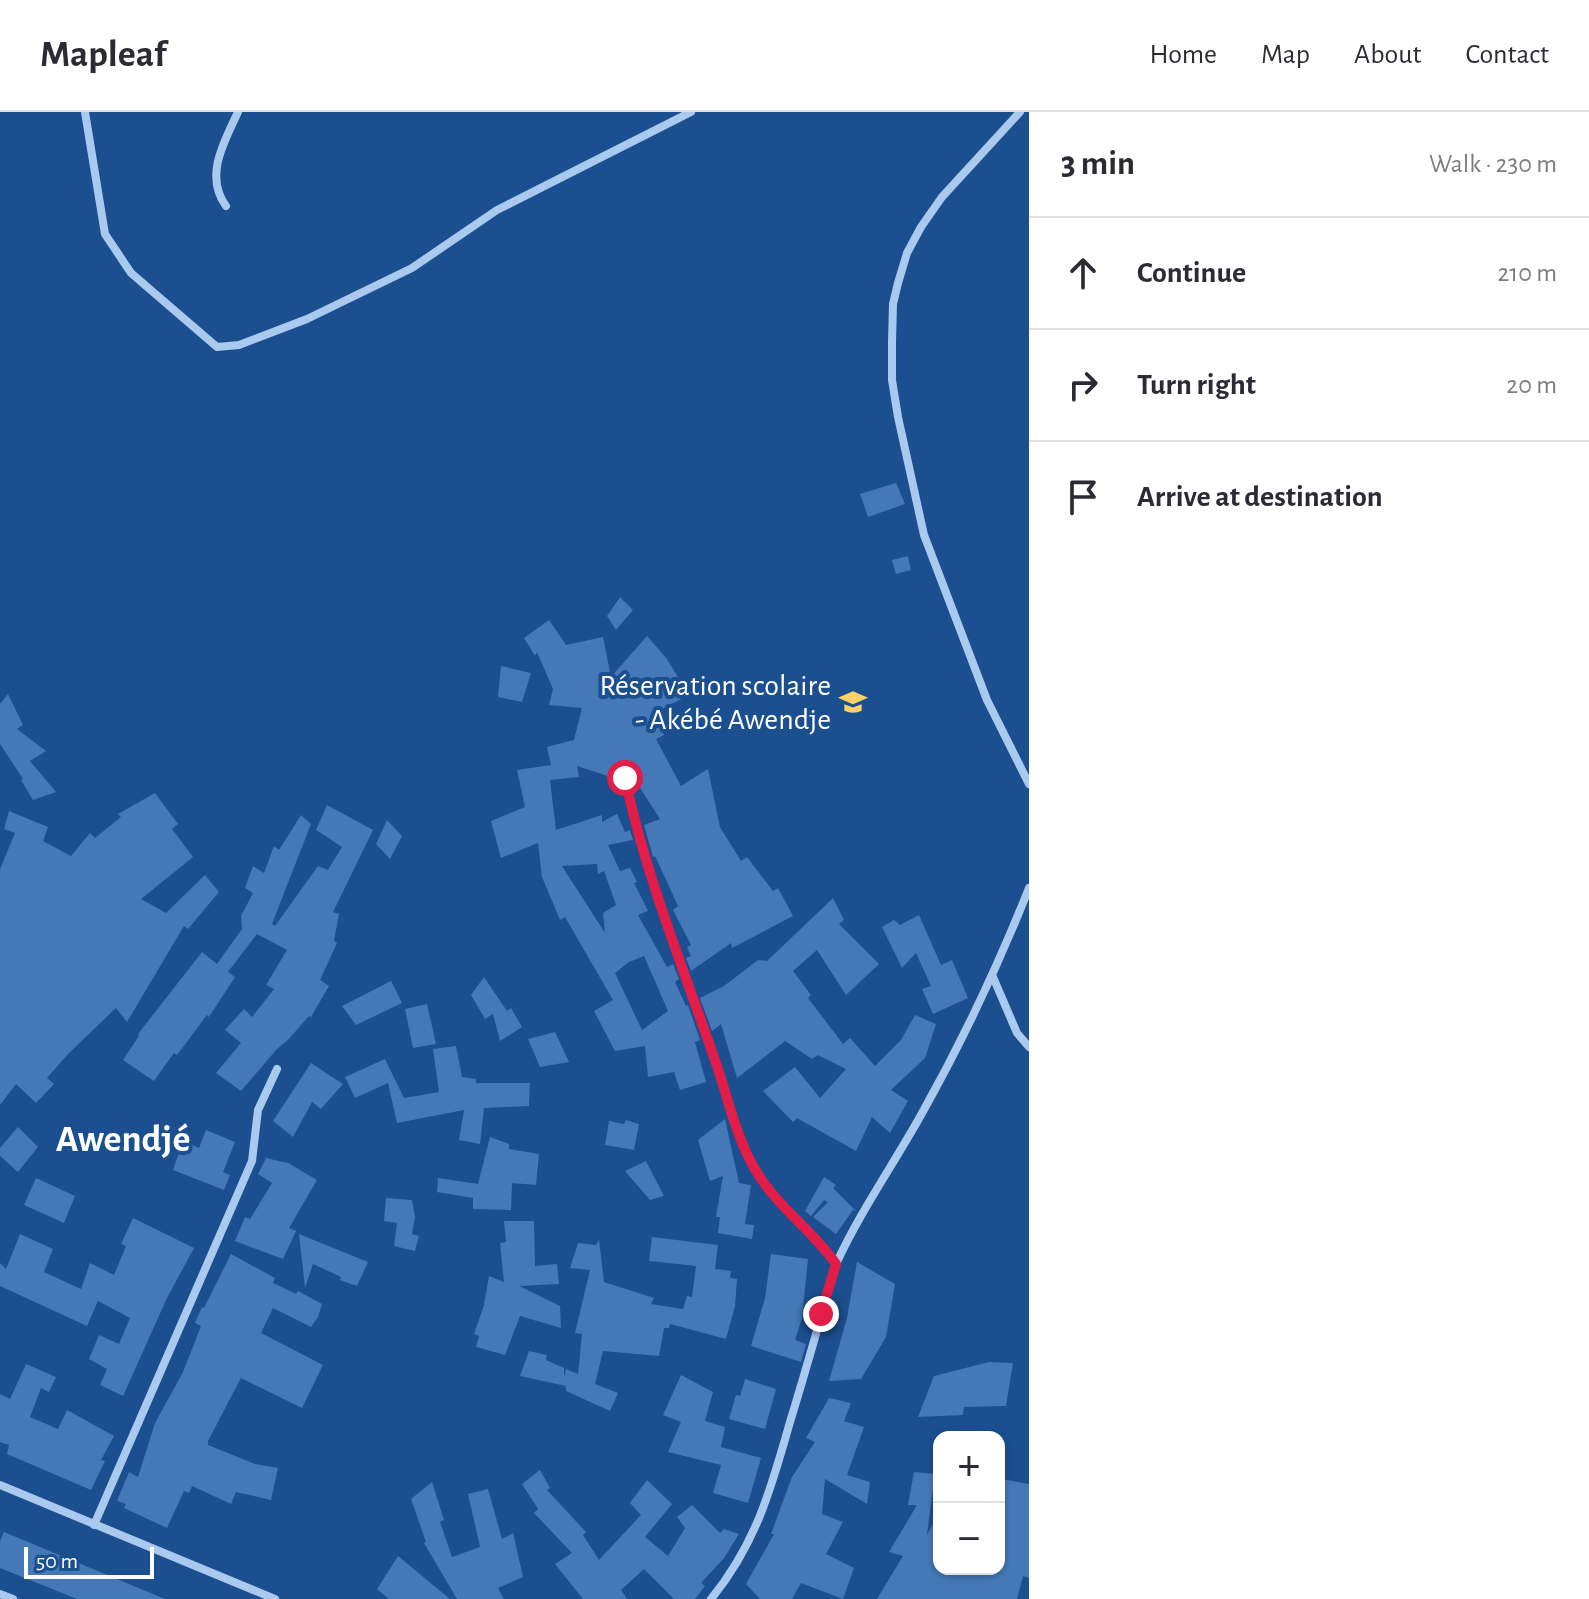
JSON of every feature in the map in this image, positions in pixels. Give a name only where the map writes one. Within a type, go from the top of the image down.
[{"type":"street","points":[[85,112],[105,234],[131,273],[217,347],[239,345],[307,319],[412,268],[497,210],[691,112]]},
{"type":"street","points":[[226,206],[220,198],[215,180],[216,163],[238,112]]},
{"type":"street","points":[[1020,112],[942,197],[907,253],[893,304],[892,380],[924,535],[987,700],[1029,784]]},
{"type":"street","points":[[625,778],[639,840],[738,1131],[766,1187],[793,1218],[807,1227],[836,1264]]},
{"type":"street","points":[[711,1599],[731,1575],[751,1541],[767,1501],[836,1264],[851,1233],[922,1114],[993,977],[1029,888]]},
{"type":"street","points":[[993,977],[1017,1033],[1029,1047]]},
{"type":"street","points":[[94,1525],[252,1161],[258,1110],[277,1069]]},
{"type":"street","points":[[0,1485],[275,1599]]},
{"type":"street","points":[[0,1594],[13,1599]]},
{"type":"building","points":[[896,483],[905,504],[868,517],[860,494]]},
{"type":"building","points":[[908,556],[911,570],[896,574],[892,560]]},
{"type":"building","points":[[620,597],[633,610],[616,630],[607,616]]},
{"type":"building","points":[[549,620],[566,645],[603,637],[611,677],[647,636],[667,659],[689,695],[653,714],[664,735],[656,739],[681,786],[708,769],[720,827],[741,861],[747,857],[773,891],[778,888],[793,916],[732,948],[731,943],[691,971],[686,958],[691,956],[687,947],[691,945],[673,910],[678,906],[653,857],[644,825],[660,819],[631,774],[624,767],[617,779],[577,766],[579,777],[550,780],[556,830],[602,815],[602,822],[617,814],[625,832],[630,830],[633,840],[608,845],[620,871],[630,868],[648,911],[638,915],[667,967],[673,964],[679,979],[675,982],[688,1005],[700,1040],[695,1042],[706,1082],[680,1090],[674,1072],[648,1077],[645,1046],[615,1051],[594,1011],[613,1000],[565,917],[560,920],[542,877],[538,843],[501,858],[491,821],[525,807],[517,770],[551,765],[547,747],[574,740],[582,708],[549,705],[553,689],[537,652],[535,656],[524,638]],"holes":[[[597,864],[598,874],[604,871],[616,905],[603,913],[605,933],[562,866]],[[644,956],[668,1011],[642,1030],[615,973],[629,962]]]},
{"type":"building","points":[[501,666],[531,673],[522,702],[498,697]]},
{"type":"building","points":[[8,694],[23,725],[17,729],[46,751],[30,761],[56,792],[33,800],[0,744],[0,704]]},
{"type":"building","points":[[155,793],[178,824],[172,829],[193,857],[141,899],[166,913],[205,875],[219,892],[188,929],[184,926],[127,1022],[116,1008],[47,1078],[54,1084],[36,1103],[16,1084],[0,1105],[0,869],[15,833],[4,829],[9,811],[48,827],[43,841],[71,856],[90,833],[95,838],[121,817],[118,814]]},
{"type":"building","points":[[327,805],[373,830],[333,912],[339,914],[334,941],[337,943],[320,980],[329,986],[311,1017],[277,1049],[241,1091],[216,1073],[241,1043],[225,1030],[244,1009],[252,1017],[274,989],[266,985],[287,950],[257,934],[228,972],[235,977],[209,1017],[207,1015],[177,1055],[174,1053],[154,1081],[123,1060],[138,1034],[202,952],[217,964],[242,929],[241,916],[253,893],[245,888],[253,866],[264,873],[274,846],[279,850],[301,815],[311,824],[272,924],[275,926],[318,866],[328,870],[342,847],[316,830]]},
{"type":"building","points":[[387,820],[402,836],[390,859],[376,844]]},
{"type":"building","points":[[833,898],[844,920],[839,924],[879,964],[846,995],[817,950],[793,971],[811,995],[808,998],[843,1044],[850,1038],[875,1066],[901,1040],[915,1015],[936,1024],[925,1058],[891,1090],[908,1101],[890,1133],[872,1117],[856,1151],[797,1118],[793,1122],[763,1091],[795,1067],[820,1098],[846,1069],[818,1055],[812,1059],[785,1041],[737,1078],[721,1024],[712,1031],[700,998],[724,986],[758,960],[767,961]]},
{"type":"building","points":[[919,915],[941,965],[952,960],[968,998],[933,1014],[922,989],[931,986],[916,953],[902,968],[882,927],[894,920],[900,925]]},
{"type":"building","points":[[484,977],[507,1011],[511,1008],[522,1027],[500,1041],[493,1014],[485,1019],[471,995]]},
{"type":"building","points":[[391,981],[402,1003],[356,1025],[342,1006]]},
{"type":"building","points":[[427,1004],[436,1044],[413,1048],[405,1009]]},
{"type":"building","points":[[555,1032],[569,1062],[540,1067],[528,1039]]},
{"type":"building","points":[[456,1046],[462,1077],[476,1079],[476,1083],[530,1083],[529,1106],[484,1108],[480,1144],[459,1140],[464,1110],[397,1123],[388,1083],[355,1098],[345,1077],[385,1059],[404,1098],[439,1092],[433,1049]]},
{"type":"building","points":[[311,1063],[343,1084],[321,1109],[312,1102],[293,1137],[273,1121]]},
{"type":"building","points":[[725,1119],[739,1183],[751,1185],[745,1224],[754,1225],[752,1239],[718,1233],[720,1217],[716,1217],[723,1176],[710,1181],[698,1140]]},
{"type":"building","points":[[626,1120],[639,1124],[634,1150],[605,1145],[609,1121],[624,1124]]},
{"type":"building","points":[[18,1127],[38,1147],[18,1172],[0,1156],[0,1148]]},
{"type":"building","points":[[206,1130],[235,1142],[223,1172],[230,1175],[224,1190],[173,1170],[183,1141],[199,1148]]},
{"type":"building","points":[[490,1137],[509,1144],[509,1149],[539,1154],[536,1185],[512,1183],[511,1210],[473,1209],[473,1198],[437,1192],[438,1178],[478,1184]]},
{"type":"building","points":[[266,1158],[288,1163],[317,1180],[289,1228],[296,1231],[283,1259],[235,1241],[245,1217],[250,1219],[272,1183],[258,1174]]},
{"type":"building","points":[[646,1161],[664,1196],[650,1200],[625,1171]]},
{"type":"building","points":[[824,1177],[836,1185],[833,1188],[856,1211],[853,1210],[836,1234],[813,1217],[828,1202],[824,1200],[811,1216],[805,1211]]},
{"type":"building","points":[[36,1178],[75,1196],[64,1223],[24,1205]]},
{"type":"building","points":[[386,1198],[412,1200],[415,1217],[412,1234],[419,1236],[415,1251],[394,1246],[397,1223],[384,1221]]},
{"type":"building","points":[[133,1218],[194,1248],[167,1298],[123,1396],[100,1385],[107,1369],[89,1359],[99,1335],[119,1344],[130,1318],[98,1301],[87,1326],[0,1286],[0,1263],[6,1269],[20,1234],[53,1249],[44,1272],[81,1289],[90,1263],[114,1275],[126,1246],[121,1244]]},
{"type":"building","points":[[504,1221],[534,1221],[535,1266],[557,1264],[559,1284],[519,1286],[560,1306],[561,1328],[520,1316],[505,1355],[476,1347],[479,1336],[474,1334],[484,1305],[489,1276],[504,1282],[500,1243],[506,1242]]},
{"type":"building","points":[[299,1234],[368,1262],[357,1286],[313,1264],[305,1288]]},
{"type":"building","points":[[652,1237],[718,1245],[715,1269],[731,1271],[730,1278],[737,1279],[735,1306],[726,1339],[670,1324],[669,1328],[664,1328],[659,1356],[603,1351],[595,1384],[618,1393],[610,1411],[566,1391],[566,1386],[520,1376],[529,1351],[547,1355],[546,1360],[564,1368],[564,1378],[566,1369],[578,1374],[582,1334],[575,1333],[590,1270],[570,1268],[578,1243],[596,1245],[599,1240],[604,1282],[654,1298],[651,1304],[683,1309],[687,1296],[692,1297],[696,1266],[649,1261]]},
{"type":"building","points":[[231,1254],[275,1278],[273,1283],[296,1294],[298,1291],[322,1304],[311,1327],[273,1308],[261,1333],[323,1365],[302,1408],[241,1378],[208,1441],[208,1445],[255,1464],[278,1468],[271,1500],[236,1492],[231,1504],[192,1486],[189,1493],[184,1491],[167,1528],[124,1508],[126,1504],[117,1501],[129,1472],[138,1477],[155,1423],[183,1372],[201,1326],[195,1323]]},
{"type":"building","points":[[771,1254],[808,1259],[802,1318],[795,1340],[806,1344],[801,1362],[751,1346],[765,1298]]},
{"type":"building","points":[[857,1262],[895,1284],[886,1337],[861,1379],[829,1381],[847,1318]]},
{"type":"building","points":[[989,1362],[1013,1363],[1006,1406],[964,1407],[963,1415],[918,1417],[934,1376]]},
{"type":"building","points":[[26,1364],[56,1377],[49,1392],[41,1388],[30,1417],[58,1429],[67,1410],[114,1436],[101,1460],[105,1461],[91,1490],[7,1454],[9,1445],[0,1442],[0,1394],[10,1399]]},
{"type":"building","points":[[681,1375],[713,1392],[705,1421],[725,1427],[721,1447],[761,1458],[748,1503],[713,1493],[721,1465],[668,1452],[681,1422],[663,1415]]},
{"type":"building","points":[[745,1379],[776,1389],[765,1429],[729,1419],[736,1395],[740,1396]]},
{"type":"building","points":[[829,1398],[851,1403],[844,1421],[864,1427],[847,1475],[870,1482],[867,1504],[825,1479],[822,1514],[843,1522],[826,1554],[854,1568],[843,1599],[801,1583],[792,1599],[760,1599],[746,1584],[774,1534],[771,1534],[792,1477],[815,1442],[806,1438]]},
{"type":"building","points":[[540,1470],[550,1488],[547,1490],[586,1532],[583,1535],[599,1560],[641,1515],[630,1503],[647,1480],[672,1504],[645,1537],[668,1556],[685,1528],[677,1517],[692,1505],[720,1533],[724,1529],[739,1534],[724,1558],[701,1583],[705,1586],[695,1599],[674,1599],[644,1569],[621,1590],[627,1599],[583,1599],[555,1564],[572,1553],[534,1513],[538,1509],[522,1484]]},
{"type":"building","points":[[914,1472],[933,1474],[927,1535],[933,1524],[933,1575],[1005,1575],[1005,1480],[1029,1484],[1029,1578],[1023,1576],[1017,1599],[877,1599],[903,1556],[889,1552],[917,1505],[908,1505]]},
{"type":"building","points":[[432,1482],[444,1520],[440,1522],[452,1557],[480,1547],[468,1494],[488,1489],[502,1539],[513,1533],[523,1577],[498,1588],[504,1599],[457,1599],[424,1543],[411,1499]]},
{"type":"building","points":[[4,1532],[165,1599],[77,1599],[0,1568],[0,1541]]},
{"type":"building","points":[[398,1556],[450,1599],[389,1599],[377,1589]]},
{"type":"place","name":"Réservation scolaire - Akébé Awendje","points":[[853,702]]},
{"type":"district","name":"Awendjé","points":[[123,1138]]},
{"type":"route","points":[[625,778],[639,840],[738,1131],[766,1187],[793,1218],[807,1227],[836,1264],[821,1314]]}]
